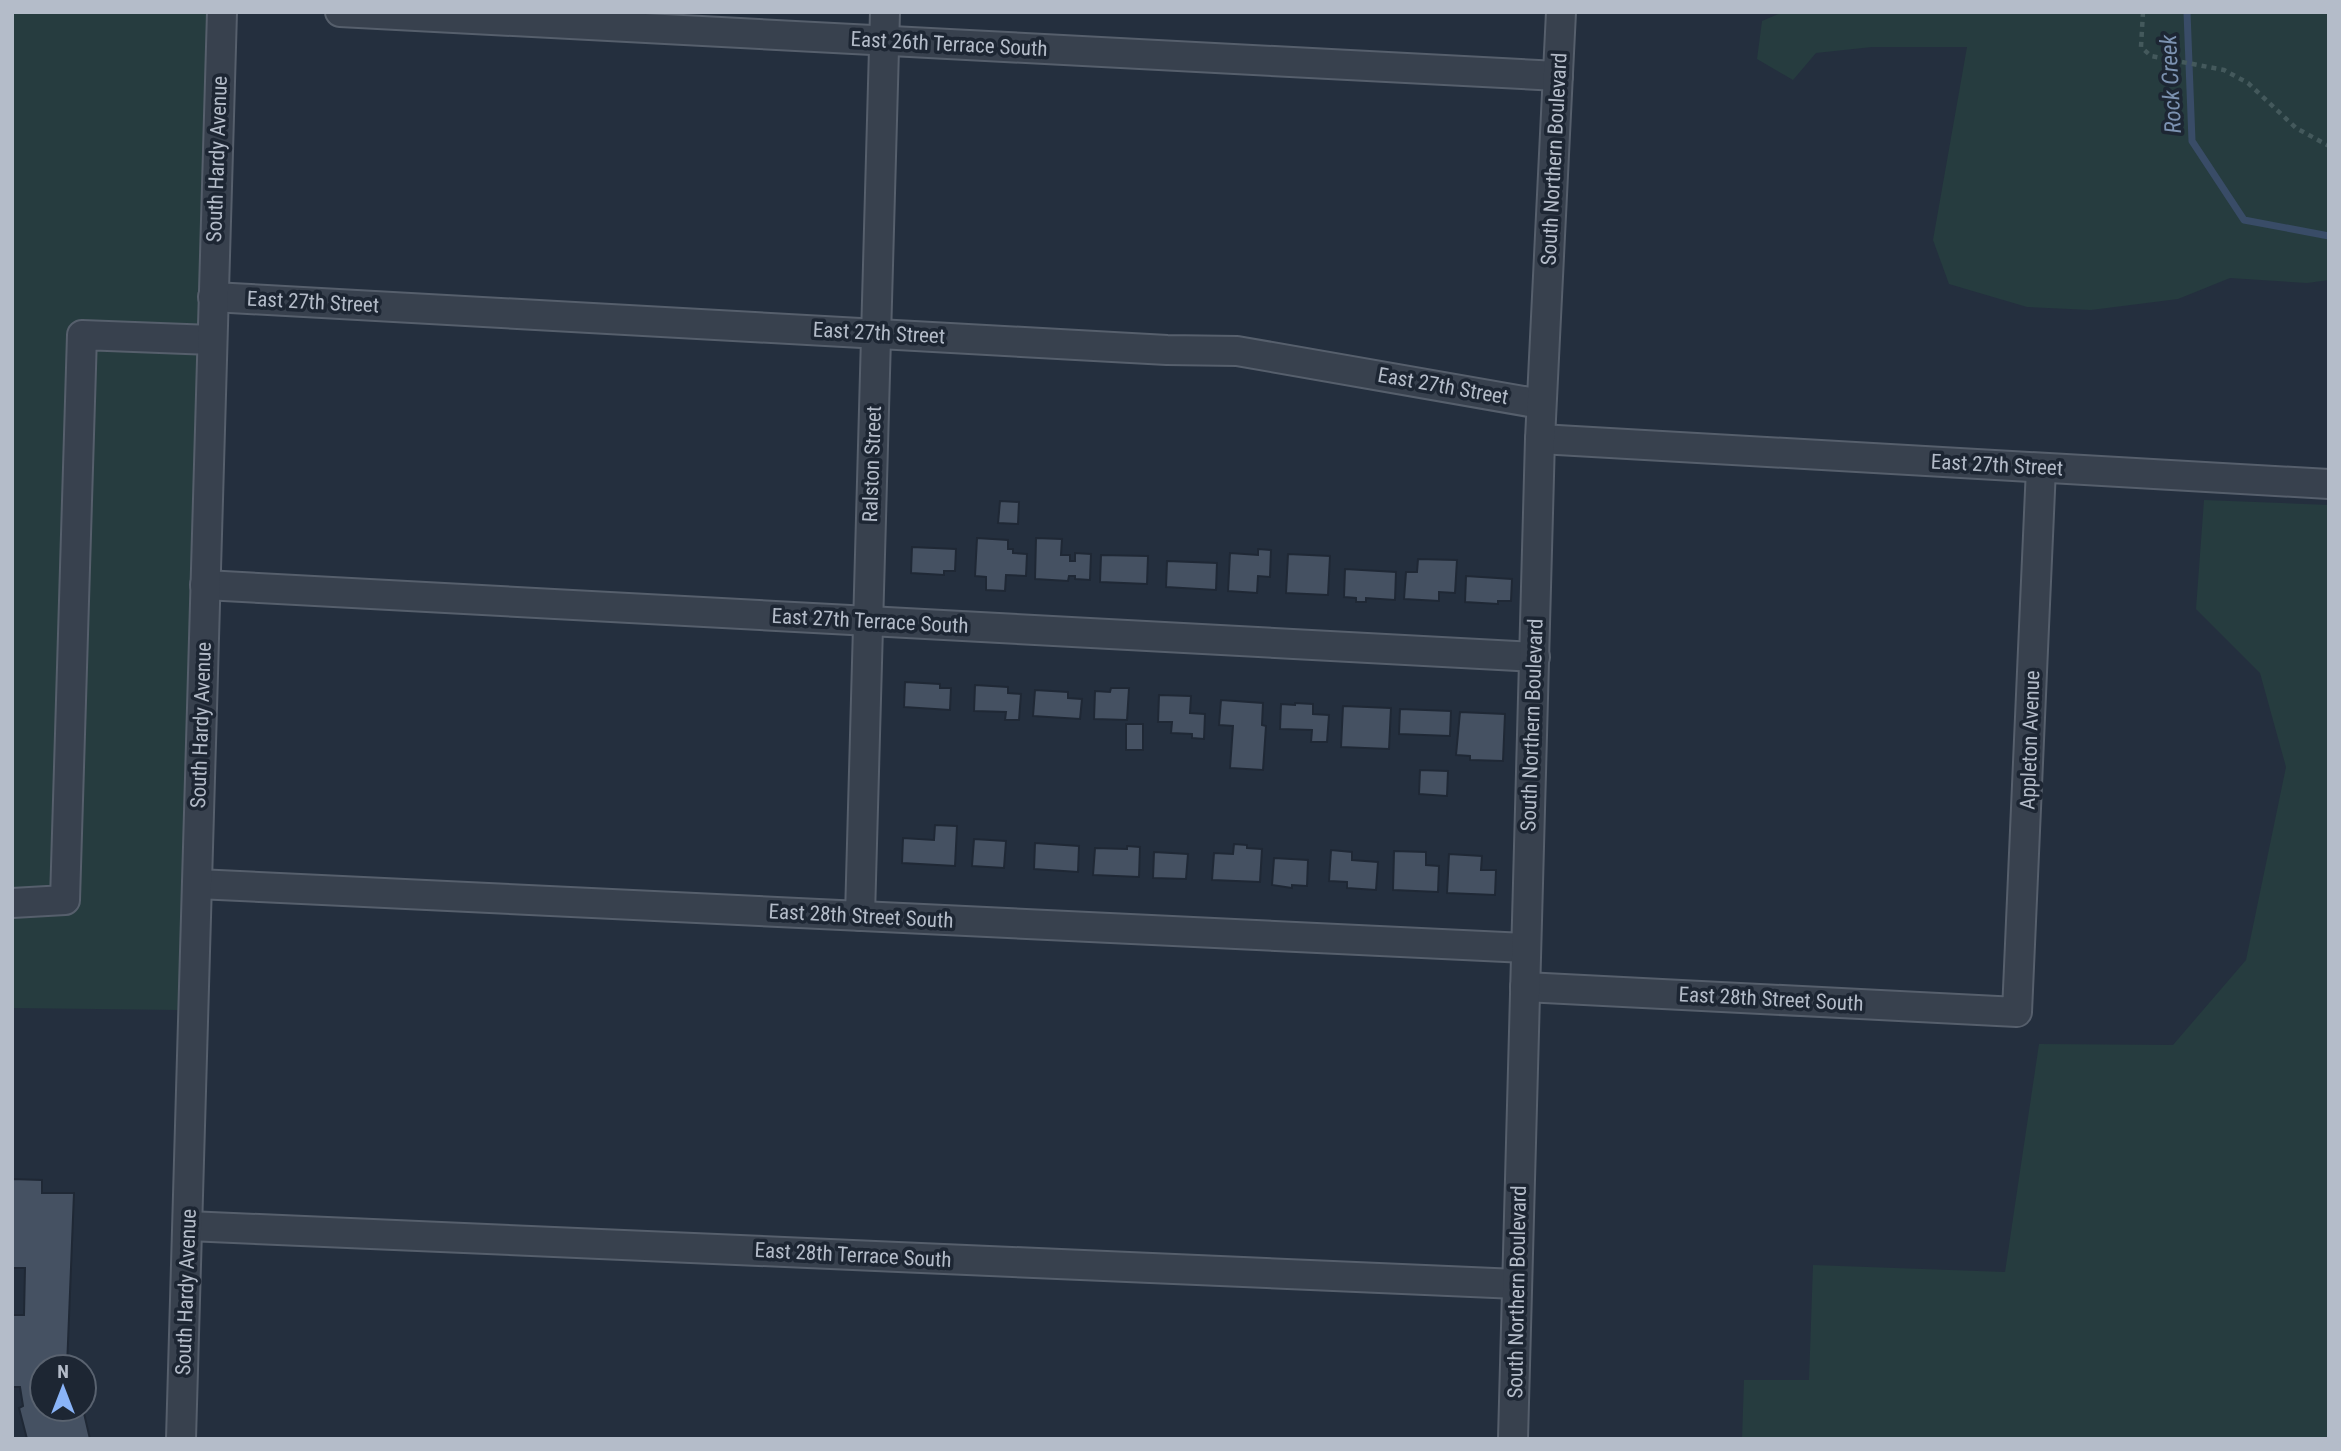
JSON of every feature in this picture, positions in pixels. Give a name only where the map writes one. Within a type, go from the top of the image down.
[{"type":"street","name":"South Hardy Avenue","points":[[181,1439],[222,12]]},
{"type":"street","name":"East 26th Terrace South","points":[[340,12],[1558,76]]},
{"type":"street","name":"Ralston Street","points":[[860,916],[885,12]]},
{"type":"street","name":"South Northern Boulevard","points":[[1513,1439],[1541,404],[1561,12]]},
{"type":"street","name":"East 27th Street","points":[[213,296],[1167,350],[1237,351],[1541,404]]},
{"type":"street","points":[[12,902],[65,900],[82,335],[212,340]]},
{"type":"street","name":"East 27th Street","points":[[1540,439],[2329,484]]},
{"type":"street","name":"Appleton Avenue","points":[[2017,1012],[2041,468]]},
{"type":"street","name":"East 27th Terrace South","points":[[205,585],[1535,656]]},
{"type":"street","name":"East 28th Street South","points":[[197,884],[1526,948]]},
{"type":"street","name":"East 28th Street South","points":[[1525,987],[2017,1012]]},
{"type":"street","name":"East 28th Terrace South","points":[[188,1226],[1517,1284]]},
{"type":"path","points":[[2143,12],[2141,47],[2151,56],[2224,70],[2248,83],[2296,128],[2329,146]]},
{"type":"green space","points":[[12,12],[210,12],[179,1010],[12,1008]]},
{"type":"green space","points":[[1783,12],[2329,12],[2329,280],[2307,283],[2230,278],[2178,299],[2091,310],[2027,307],[1949,284],[1933,240],[1967,47],[1872,47],[1816,53],[1793,80],[1757,59],[1762,21]]},
{"type":"green space","points":[[2204,500],[2329,505],[2329,1439],[1742,1439],[1744,1380],[1809,1380],[1813,1265],[2005,1272],[2039,1044],[2173,1045],[2246,960],[2286,767],[2260,673],[2196,609]]},
{"type":"building","points":[[1000,501],[1019,502],[1018,524],[998,523]]},
{"type":"building","points":[[977,538],[1008,540],[1008,549],[1013,549],[1013,553],[1027,554],[1026,576],[1006,575],[1005,591],[986,590],[986,577],[975,576]]},
{"type":"building","points":[[1036,538],[1062,539],[1061,555],[1070,555],[1070,561],[1075,561],[1075,553],[1091,554],[1090,580],[1075,579],[1075,576],[1069,576],[1068,581],[1035,579]]},
{"type":"building","points":[[912,547],[956,549],[955,571],[944,571],[944,575],[911,573]]},
{"type":"building","points":[[1258,549],[1271,550],[1270,577],[1258,576],[1257,593],[1228,591],[1230,553],[1258,555]]},
{"type":"building","points":[[1288,554],[1330,556],[1328,595],[1286,593]]},
{"type":"building","points":[[1101,555],[1148,556],[1147,584],[1100,582]]},
{"type":"building","points":[[1418,559],[1457,560],[1455,593],[1439,592],[1439,601],[1404,599],[1406,572],[1417,572]]},
{"type":"building","points":[[1167,561],[1217,563],[1216,590],[1166,587]]},
{"type":"building","points":[[1345,569],[1396,572],[1395,600],[1366,598],[1366,602],[1356,602],[1356,598],[1344,597]]},
{"type":"building","points":[[1466,576],[1512,579],[1511,601],[1498,601],[1498,604],[1465,602]]},
{"type":"building","points":[[905,682],[940,684],[940,688],[951,688],[950,710],[904,707]]},
{"type":"building","points":[[975,685],[1008,687],[1008,693],[1021,694],[1019,720],[1005,720],[1006,712],[974,711]]},
{"type":"building","points":[[1111,688],[1129,688],[1127,720],[1094,719],[1095,691],[1110,692]]},
{"type":"building","points":[[1035,690],[1068,692],[1068,698],[1082,699],[1080,719],[1033,716]]},
{"type":"building","points":[[1159,695],[1191,696],[1190,713],[1205,714],[1204,739],[1192,738],[1192,734],[1171,733],[1172,722],[1158,722]]},
{"type":"building","points":[[1221,700],[1263,703],[1262,725],[1266,726],[1263,770],[1230,768],[1233,726],[1219,725]]},
{"type":"building","points":[[1281,704],[1313,704],[1313,714],[1329,715],[1327,742],[1311,742],[1312,730],[1280,729]]},
{"type":"building","points":[[1343,706],[1391,708],[1389,749],[1341,747]]},
{"type":"building","points":[[1400,709],[1451,711],[1450,736],[1399,734]]},
{"type":"building","points":[[1460,712],[1505,714],[1503,761],[1470,760],[1470,756],[1456,755]]},
{"type":"building","points":[[1126,724],[1143,724],[1143,750],[1126,750]]},
{"type":"building","points":[[1420,770],[1448,771],[1447,796],[1419,794]]},
{"type":"building","points":[[935,825],[957,826],[955,866],[902,863],[903,838],[934,840]]},
{"type":"building","points":[[974,839],[1006,841],[1004,868],[972,866]]},
{"type":"building","points":[[1035,843],[1079,846],[1078,872],[1034,869]]},
{"type":"building","points":[[1234,844],[1262,849],[1260,882],[1212,880],[1214,853],[1233,854]]},
{"type":"building","points":[[1127,846],[1140,847],[1139,877],[1093,875],[1095,848],[1127,849]]},
{"type":"building","points":[[1331,850],[1352,852],[1352,860],[1378,862],[1376,890],[1347,888],[1347,882],[1329,881]]},
{"type":"building","points":[[1394,851],[1426,852],[1426,865],[1439,866],[1438,892],[1393,890]]},
{"type":"building","points":[[1154,852],[1188,854],[1186,879],[1153,878]]},
{"type":"building","points":[[1449,854],[1482,856],[1481,870],[1496,870],[1495,895],[1447,893]]},
{"type":"building","points":[[1274,858],[1308,860],[1307,886],[1292,885],[1292,888],[1272,885]]},
{"type":"building","points":[[12,1179],[42,1180],[42,1193],[74,1193],[68,1353],[28,1353],[28,1423],[86,1423],[90,1439],[27,1439],[19,1408],[23,1406],[20,1387],[12,1387],[12,1315],[24,1315],[25,1268],[12,1268]]},
{"type":"waterway","name":"Rock Creek","points":[[2187,12],[2192,141],[2244,220],[2329,236]]}]
